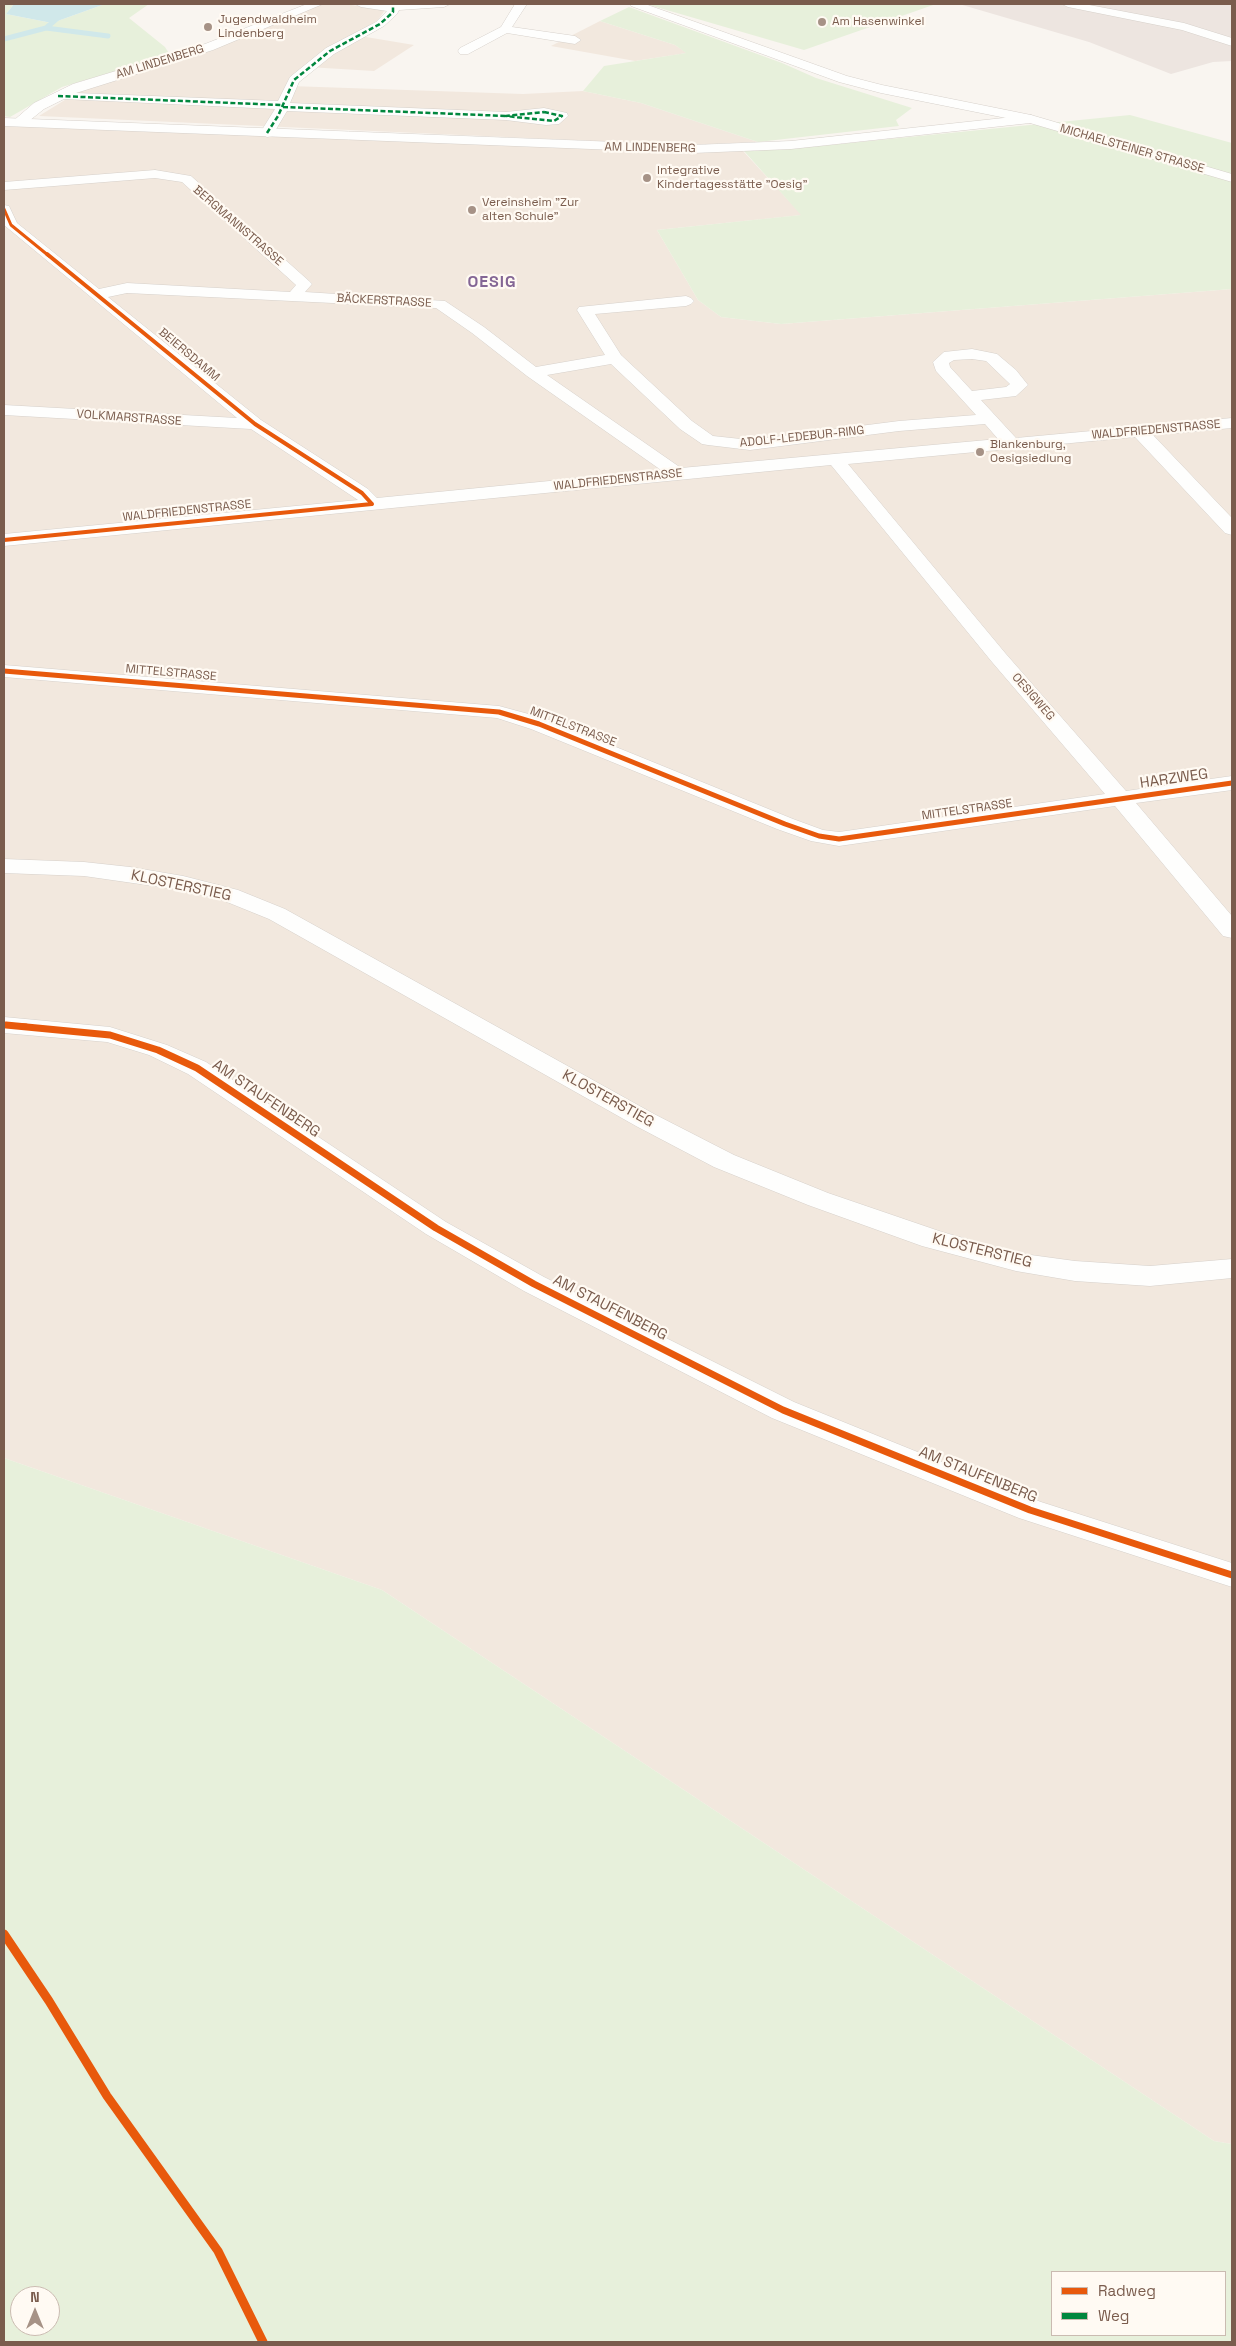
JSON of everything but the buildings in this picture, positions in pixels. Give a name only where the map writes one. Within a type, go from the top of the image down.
[{"type":"street","name":"AM LINDENBERG","points":[[10,122],[58,96],[91,83],[209,47],[317,4]]},
{"type":"street","points":[[361,4],[393,7],[444,4]]},
{"type":"street","points":[[464,51],[505,29],[521,4]]},
{"type":"street","points":[[635,4],[843,79],[922,98],[1031,119]]},
{"type":"street","points":[[1068,4],[1184,27],[1232,42]]},
{"type":"street","points":[[267,133],[294,80],[330,51],[380,24],[393,12],[393,7]]},
{"type":"street","points":[[505,29],[575,40]]},
{"type":"street","name":"AM LINDENBERG","points":[[58,96],[506,116]]},
{"type":"street","points":[[922,98],[951,112],[949,122],[927,129]]},
{"type":"street","name":"AM LINDENBERG","points":[[10,122],[692,150],[791,145],[1031,119]]},
{"type":"street","name":"MICHAELSTEINER STRASSE","points":[[1031,119],[1232,178]]},
{"type":"street","name":"BERGMANNSTRASSE","points":[[4,186],[156,174],[186,179],[304,284],[295,296]]},
{"type":"street","name":"BEIERSDAMM","points":[[4,210],[8,225],[98,294],[255,424],[362,493],[372,504]]},
{"type":"street","name":"BÄCKERSTRASSE","points":[[98,294],[127,288],[440,304],[478,330],[533,373],[660,460],[677,474]]},
{"type":"street","name":"ADOLF-LEDEBUR-RING","points":[[686,301],[585,310],[615,358],[686,426],[708,440],[750,445],[899,426],[990,419]]},
{"type":"street","points":[[533,373],[615,358]]},
{"type":"street","points":[[968,396],[1012,444]]},
{"type":"street","name":"VOLKMARSTRASSE","points":[[4,410],[255,424]]},
{"type":"street","name":"WALDFRIEDENSTRASSE","points":[[4,540],[677,474],[1232,423]]},
{"type":"street","points":[[1140,432],[1232,529]]},
{"type":"street","name":"OESIGWEG","points":[[836,460],[980,636],[1232,931]]},
{"type":"street","name":"MITTELSTRASSE","points":[[4,671],[499,712],[539,724],[802,830],[819,836],[839,839],[1119,799]]},
{"type":"street","name":"HARZWEG","points":[[1119,799],[1232,783]]},
{"type":"street","name":"KLOSTERSTIEG","points":[[4,866],[84,869],[183,883],[230,895],[277,914],[636,1115],[724,1161],[818,1199],[932,1239],[1016,1262],[1075,1271],[1150,1276],[1215,1272],[1232,1269]]},
{"type":"street","name":"AM STAUFENBERG","points":[[4,1024],[110,1035],[158,1050],[197,1068],[254,1104],[436,1228],[534,1284],[783,1410],[1030,1510],[1232,1575]]},
{"type":"shaded area","points":[[322,4],[345,4],[385,10],[378,20],[354,35],[414,45],[374,71],[308,67],[290,86],[523,94],[583,91],[641,103],[758,142],[684,145],[39,116],[76,93]]},
{"type":"shaded area","points":[[959,4],[1232,4],[1232,61],[1213,62],[1171,74],[1089,42]]},
{"type":"shaded area","points":[[600,21],[675,45],[687,53],[635,61],[551,46]]},
{"type":"shaded area","points":[[4,124],[271,136],[743,151],[802,215],[657,230],[698,300],[721,317],[781,324],[1232,289],[1232,2144],[1214,2141],[382,1590],[4,1458]]},
{"type":"green space","points":[[4,4],[14,4],[6,14],[52,23],[105,4],[149,4],[129,18],[165,47],[170,55],[62,87],[10,117],[4,116]]},
{"type":"green space","points":[[646,4],[936,4],[804,50]]},
{"type":"green space","points":[[629,7],[782,63],[816,78],[912,108],[896,120],[899,126],[758,142],[641,103],[583,91],[604,66],[686,53],[675,45],[600,21]]},
{"type":"green space","points":[[1130,115],[1232,143],[1232,289],[781,324],[721,317],[698,300],[657,230],[801,215],[744,151],[819,146]]},
{"type":"green space","points":[[4,1458],[382,1590],[1214,2141],[1232,2144],[1232,2342],[4,2342]]},
{"type":"water","points":[[14,4],[105,4],[52,23],[6,14]]},
{"type":"waterway","points":[[46,28],[74,4]]},
{"type":"waterway","points":[[4,39],[46,28]]},
{"type":"waterway","points":[[46,28],[108,36]]},
{"type":"marked path","points":[[267,133],[278,116],[294,80],[330,51],[380,24],[393,12],[393,7]]},
{"type":"marked path","points":[[58,96],[282,105]]},
{"type":"marked path","points":[[283,107],[506,116],[546,121],[554,121],[562,116],[544,112],[506,116]]},
{"type":"cycle path","points":[[4,209],[11,225],[255,424],[362,493],[372,504]]},
{"type":"cycle path","points":[[4,540],[372,504]]},
{"type":"cycle path","points":[[4,671],[499,712],[539,724],[785,824],[819,836],[839,839],[1232,783]]},
{"type":"cycle path","points":[[4,1025],[53,1028],[110,1035],[158,1050],[197,1068],[436,1228],[534,1284],[783,1410],[1030,1510],[1232,1575]]},
{"type":"cycle path","points":[[4,1934],[49,2001],[107,2096],[218,2251],[263,2342]]},
{"type":"place","name":"Am Hasenwinkel","points":[[822,22]]},
{"type":"place","name":"Jugendwaldheim Lindenberg","points":[[208,27]]},
{"type":"place","name":"Integrative Kindertagesstätte \"Oesig\"","points":[[647,178]]},
{"type":"place","name":"Vereinsheim \"Zur alten Schule\"","points":[[472,210]]},
{"type":"place","name":"Blankenburg, Oesigsiedlung","points":[[980,452]]},
{"type":"district","name":"OESIG","points":[[492,283]]}]
